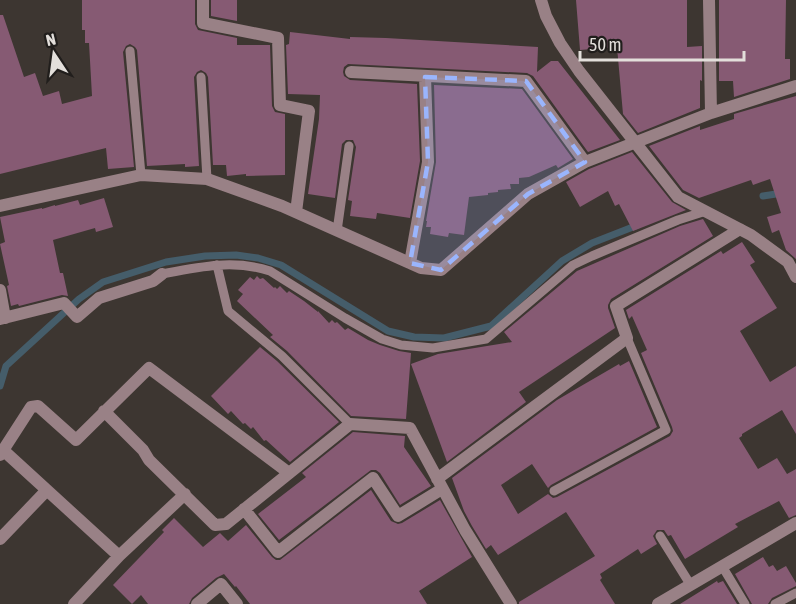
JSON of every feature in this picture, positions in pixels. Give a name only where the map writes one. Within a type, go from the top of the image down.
[{"type":"street","points":[[202,0],[203,22],[278,38],[280,105],[309,111],[296,212]]},
{"type":"street","points":[[541,0],[546,16],[560,43],[579,71],[678,197],[751,235],[788,262],[796,277]]},
{"type":"street","points":[[709,0],[711,113]]},
{"type":"street","points":[[351,72],[526,81],[585,162]]},
{"type":"street","points":[[410,263],[428,162],[425,77]]},
{"type":"street","points":[[0,206],[141,175],[207,179],[282,206],[421,268],[441,270],[528,194],[585,162],[711,113],[796,86]]},
{"type":"street","points":[[244,509],[278,552],[373,478],[398,516],[627,338],[616,306],[740,229]]},
{"type":"street","points":[[0,290],[3,319],[64,303],[77,316],[99,298],[153,281],[162,274]]},
{"type":"street","points":[[119,556],[47,490],[1,452],[31,407],[38,406],[76,440],[149,368],[289,473]]},
{"type":"street","points":[[104,411],[143,450],[149,460],[215,525],[226,524],[350,424],[410,428],[465,530],[511,604]]},
{"type":"street","points":[[0,539],[47,490]]},
{"type":"street","points":[[74,604],[119,556],[185,494]]},
{"type":"street","points":[[658,604],[796,523]]},
{"type":"street","points":[[197,604],[221,584],[237,604]]},
{"type":"lane","points":[[130,51],[141,175]]},
{"type":"lane","points":[[201,77],[207,179]]},
{"type":"lane","points":[[337,231],[349,146]]},
{"type":"lane","points":[[162,274],[217,265],[257,267],[270,271],[382,339],[401,345],[433,348],[486,339],[573,265],[678,220],[706,211]]},
{"type":"lane","points":[[217,265],[228,311],[282,356],[350,424]]},
{"type":"lane","points":[[554,491],[666,430],[627,338]]},
{"type":"lane","points":[[660,536],[690,584]]},
{"type":"lane","points":[[722,566],[745,604]]},
{"type":"lane","points":[[775,604],[796,593]]},
{"type":"highlighted area","points":[[425,77],[526,81],[585,162],[528,194],[441,270],[410,263],[428,162]]},
{"type":"building","points":[[82,0],[195,0],[195,24],[198,30],[237,38],[237,45],[270,45],[272,106],[275,112],[285,114],[285,175],[227,176],[226,165],[213,165],[208,77],[201,70],[194,77],[199,166],[185,167],[185,164],[147,166],[137,50],[130,44],[123,52],[134,167],[108,169],[106,148],[0,174],[0,15],[3,15],[24,77],[35,73],[43,96],[59,91],[62,104],[92,96],[89,43],[85,43],[85,30],[82,30]]},
{"type":"building","points":[[211,0],[237,0],[237,21],[211,16]]},
{"type":"building","points":[[576,0],[687,0],[687,47],[702,46],[700,108],[638,133],[623,114],[617,47],[580,50]]},
{"type":"building","points":[[719,0],[786,0],[785,59],[790,59],[790,79],[734,97],[733,81],[719,81]]},
{"type":"building","points":[[290,32],[350,39],[350,37],[386,38],[538,47],[537,72],[551,61],[558,61],[620,140],[588,152],[533,76],[527,73],[348,64],[344,67],[343,72],[344,76],[350,80],[417,84],[420,161],[410,218],[377,213],[376,219],[350,216],[352,201],[348,200],[356,147],[353,140],[346,140],[342,144],[335,198],[308,194],[319,119],[320,95],[288,94],[286,45],[289,44]]},
{"type":"building","points":[[434,85],[522,89],[573,159],[558,168],[556,165],[529,177],[519,178],[519,184],[510,184],[511,189],[469,197],[464,235],[449,233],[448,237],[430,234],[431,227],[426,227],[426,221],[436,162]]},
{"type":"building","points":[[796,96],[796,259],[786,250],[779,230],[772,233],[767,217],[781,213],[770,179],[753,185],[751,180],[699,198],[683,190],[649,146],[700,126],[700,130],[734,119],[734,114]]},
{"type":"building","points":[[632,152],[672,202],[686,210],[633,231],[619,204],[615,206],[608,191],[580,207],[566,182],[589,169]]},
{"type":"building","points":[[104,198],[113,227],[96,232],[95,228],[53,240],[68,296],[62,295],[11,306],[0,244],[5,242],[0,217],[78,200],[80,205]]},
{"type":"building","points":[[703,219],[713,236],[611,299],[608,308],[615,328],[519,392],[526,402],[447,462],[411,364],[438,354],[512,342],[504,332],[577,271],[680,226]]},
{"type":"building","points":[[742,242],[755,262],[750,265],[777,308],[740,331],[770,382],[796,366],[796,434],[782,410],[739,438],[758,469],[777,458],[787,474],[796,469],[796,515],[789,518],[779,501],[735,524],[738,527],[685,559],[671,535],[668,536],[664,530],[657,530],[653,536],[657,544],[641,554],[638,549],[600,574],[602,578],[600,580],[615,604],[519,604],[595,556],[566,512],[498,555],[491,545],[486,549],[464,511],[452,478],[557,400],[619,364],[620,366],[629,361],[657,427],[548,488],[532,464],[501,485],[518,514],[548,494],[553,498],[557,497],[670,436],[673,431],[672,427],[641,353],[647,350],[632,316],[629,319],[626,310],[721,251],[723,254]]},
{"type":"building","points":[[257,276],[260,279],[263,278],[274,288],[277,289],[280,286],[287,293],[289,291],[318,311],[329,323],[332,320],[345,330],[348,328],[368,340],[411,353],[406,419],[351,416],[287,351],[270,337],[273,335],[237,301],[243,294],[238,290],[250,277],[254,280]]},
{"type":"building","points":[[260,347],[339,422],[290,462],[266,440],[264,441],[253,427],[251,429],[245,423],[243,424],[231,411],[228,414],[211,396]]},
{"type":"building","points":[[353,432],[405,436],[404,447],[431,486],[400,505],[380,473],[371,470],[279,540],[258,514],[306,477],[302,473]]},
{"type":"building","points":[[371,490],[391,521],[398,524],[440,500],[472,557],[419,591],[427,604],[250,604],[224,574],[192,598],[189,604],[148,604],[141,595],[132,604],[113,585],[164,532],[162,530],[174,518],[203,547],[220,533],[228,541],[246,525],[272,557],[280,560]]},
{"type":"building","points":[[763,557],[769,567],[773,565],[777,571],[786,566],[796,586],[772,598],[768,604],[752,604],[735,574]]},
{"type":"building","points":[[717,581],[718,583],[723,581],[737,604],[680,604]]},
{"type":"waterway","points":[[763,196],[796,191]]},
{"type":"waterway","points":[[0,386],[6,366],[79,299],[103,282],[166,262],[205,256],[236,255],[258,258],[281,265],[388,331],[414,337],[444,338],[491,326],[562,261],[592,243],[638,225]]}]
